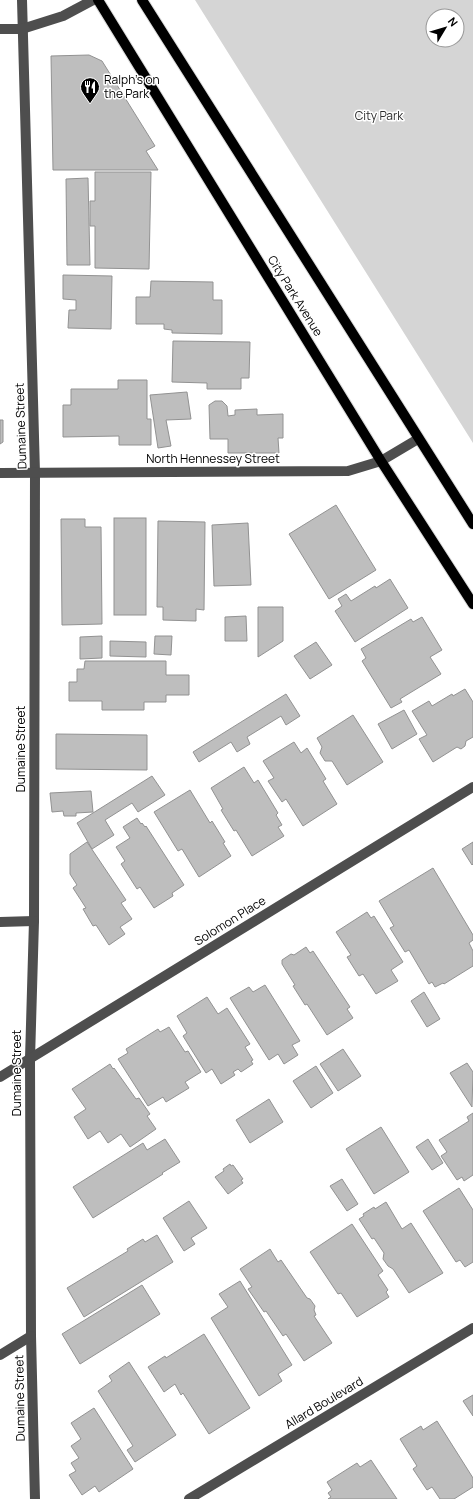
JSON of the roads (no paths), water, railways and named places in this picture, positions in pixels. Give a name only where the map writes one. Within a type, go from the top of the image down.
[{"type":"main road","name":"City Park Avenue","points":[[98,0],[381,461],[473,604]]},
{"type":"main road","points":[[142,0],[473,524]]},
{"type":"street","name":"Dumaine Street","points":[[22,0],[35,473],[34,921],[30,1059],[31,1336],[35,1499]]},
{"type":"street","points":[[0,29],[22,29],[63,16],[93,0]]},
{"type":"street","name":"North Hennessey Street","points":[[0,473],[348,471],[381,461],[418,439]]},
{"type":"street","name":"Solomon Place","points":[[0,1077],[473,787]]},
{"type":"street","points":[[0,922],[34,921]]},
{"type":"street","name":"Allard Boulevard","points":[[189,1499],[473,1328]]},
{"type":"street","points":[[0,1355],[31,1336]]},
{"type":"place","name":"Ralph's on the Park","points":[[90,104]]},
{"type":"park label","name":"City Park","points":[[379,116]]}]
